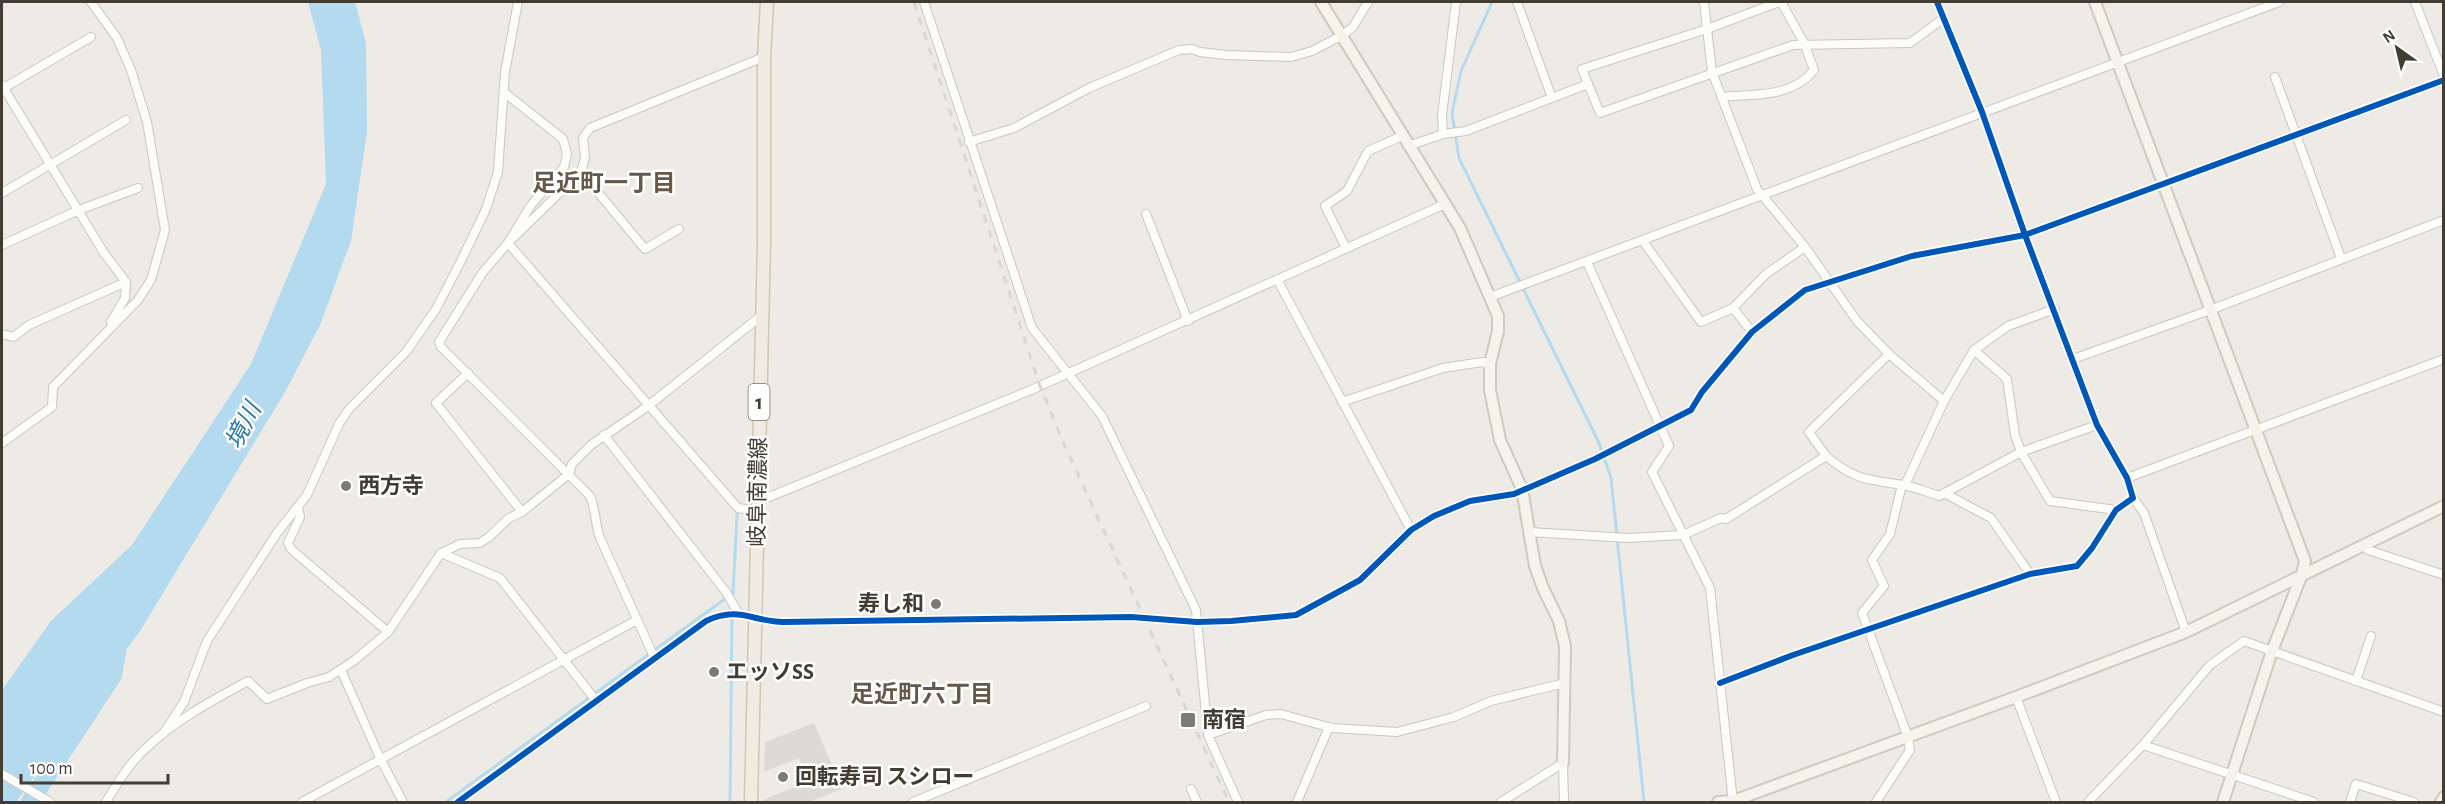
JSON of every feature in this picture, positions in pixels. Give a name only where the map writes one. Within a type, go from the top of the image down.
[{"type":"main road","name":"岐阜南濃線","points":[[751,802],[764,242],[764,57],[767,2]]},
{"type":"street","points":[[2,443],[52,407],[53,387],[138,300],[151,280],[165,230],[147,122],[131,70],[117,38],[91,2]]},
{"type":"street","points":[[162,735],[184,702],[207,641],[265,551],[298,507],[315,479],[339,424],[349,409],[406,352],[436,309],[461,261],[486,209],[498,172],[505,72],[518,2]]},
{"type":"street","points":[[924,2],[1032,328],[1102,416],[1196,610],[1208,735],[1238,802]]},
{"type":"street","points":[[1321,2],[1460,228],[1498,316],[1498,332],[1490,364],[1490,390],[1498,432],[1522,489],[1535,566],[1559,621],[1565,646],[1564,802]]},
{"type":"street","points":[[969,142],[1014,128],[1089,88],[1141,64],[1179,50],[1192,49],[1226,55],[1291,57],[1312,51],[1353,27],[1368,2]]},
{"type":"street","points":[[1443,134],[1442,115],[1456,2]]},
{"type":"street","points":[[1516,2],[1552,98]]},
{"type":"street","points":[[1704,2],[1712,72],[1757,189],[1805,247],[1857,321],[1889,354],[1944,401]]},
{"type":"street","points":[[1721,97],[1782,92],[1806,80],[1814,70],[1804,43],[1780,2],[1707,29],[1582,69],[1600,113],[1712,72],[1804,43],[1910,44],[1944,18]]},
{"type":"street","points":[[1937,2],[1982,112],[2025,235],[2055,309],[2097,425],[2127,478],[2133,498],[2144,513],[2186,632]]},
{"type":"street","points":[[2095,2],[2305,561],[2272,651],[2223,802]]},
{"type":"street","points":[[1490,297],[2279,2]]},
{"type":"street","points":[[458,802],[706,621],[718,616],[738,613],[766,621],[783,622],[1131,617],[1197,622],[1296,615],[1360,580],[1411,530],[1434,516],[1470,501],[1514,494],[1595,459],[1691,410],[1709,383],[1752,332],[1805,290],[1911,256],[2025,235],[2164,185],[2444,78],[2415,2]]},
{"type":"street","points":[[91,37],[2,87],[104,253],[126,282],[125,298],[106,331]]},
{"type":"street","points":[[655,659],[600,538],[594,522],[595,506],[590,496],[439,342],[483,272],[508,243],[581,172],[585,158],[583,138],[590,128],[764,57]]},
{"type":"street","points":[[2275,77],[2341,258]]},
{"type":"street","points":[[1408,146],[1443,134],[1466,131],[1588,84]]},
{"type":"street","points":[[505,93],[563,139],[567,154],[564,167],[531,205],[508,243]]},
{"type":"street","points":[[2,193],[126,120]]},
{"type":"street","points":[[1346,248],[1325,206],[1347,191],[1368,151],[1402,136]]},
{"type":"street","points":[[581,172],[645,249],[679,229]]},
{"type":"street","points":[[2,245],[79,210],[138,188]]},
{"type":"street","points":[[758,497],[769,497],[1068,374],[1444,204]]},
{"type":"street","points":[[1146,214],[1188,321]]},
{"type":"street","points":[[2073,359],[2211,310],[2444,220]]},
{"type":"street","points":[[1642,241],[1701,322],[1733,308],[1766,273],[1805,247]]},
{"type":"street","points":[[508,243],[738,508],[757,511]]},
{"type":"street","points":[[1587,262],[1669,446],[1652,472],[1710,588],[1733,802]]},
{"type":"street","points":[[1278,280],[1411,530]]},
{"type":"street","points":[[2,334],[13,337],[29,325],[126,282]]},
{"type":"street","points":[[1733,308],[1752,332]]},
{"type":"street","points":[[1876,802],[1910,750],[1908,737],[1862,613],[1884,586],[1872,560],[1890,534],[1904,485],[1944,401],[1974,350],[2008,326],[2055,309]]},
{"type":"street","points":[[106,802],[127,770],[144,750],[201,706],[248,681],[267,699],[329,677],[341,670],[388,632],[441,553],[460,544],[480,543],[489,537],[509,518],[522,512],[569,474],[572,464],[591,445],[648,406],[761,316]]},
{"type":"street","points":[[1974,350],[2007,379],[2010,411],[2021,452],[2050,501],[2116,510]]},
{"type":"street","points":[[1889,354],[1809,432],[1826,456],[1841,468],[1867,481],[1904,485],[1939,496],[2021,452],[2097,425]]},
{"type":"street","points":[[2127,478],[2444,359]]},
{"type":"street","points":[[1342,402],[1443,368],[1482,362],[1490,364]]},
{"type":"street","points":[[468,373],[436,403],[522,512]]},
{"type":"street","points":[[604,435],[728,596],[738,613]]},
{"type":"street","points":[[1529,532],[1628,538],[1683,535],[1721,518],[1726,519],[1826,456]]},
{"type":"street","points":[[1944,493],[1991,518],[2030,574]]},
{"type":"street","points":[[1720,683],[1867,629],[2030,574],[2077,566],[2092,548],[2116,510],[2133,498]]},
{"type":"street","points":[[1718,802],[1733,802],[2186,632],[2444,506]]},
{"type":"street","points":[[298,507],[300,517],[288,543],[291,549],[388,632]]},
{"type":"street","points":[[2364,545],[2368,550],[2444,575]]},
{"type":"street","points":[[441,553],[500,578],[597,702]]},
{"type":"street","points":[[302,802],[637,620]]},
{"type":"street","points":[[2356,681],[2372,636]]},
{"type":"street","points":[[2088,802],[2143,745],[2210,665],[2244,641],[2444,712]]},
{"type":"street","points":[[341,670],[380,758],[403,802]]},
{"type":"street","points":[[1208,735],[1266,715],[1281,714],[1329,727],[1397,732],[1454,717],[1491,701],[1565,683]]},
{"type":"street","points":[[2016,697],[2056,802]]},
{"type":"street","points":[[913,802],[934,799],[1146,706]]},
{"type":"street","points":[[1297,802],[1329,727]]},
{"type":"street","points":[[2143,745],[2314,802]]},
{"type":"street","points":[[1501,802],[1563,763]]},
{"type":"street","points":[[2,774],[50,802]]},
{"type":"street","points":[[2350,802],[2356,784],[2414,802]]},
{"type":"street","points":[[1191,789],[1197,802]]},
{"type":"street","points":[[2441,802],[2444,796]]},
{"type":"shaded area","points":[[814,723],[842,789],[809,802],[763,802],[763,800],[809,781],[799,758],[764,772],[765,742]]},
{"type":"water","points":[[308,2],[355,2],[366,43],[367,132],[351,241],[320,325],[285,392],[140,631],[16,802],[2,802],[2,690],[51,621],[132,545],[251,364],[326,184],[321,50]]},
{"type":"waterway","points":[[1492,2],[1461,71],[1452,113],[1459,158],[1599,443],[1611,478],[1644,802]]},
{"type":"waterway","points":[[733,594],[737,514]]},
{"type":"waterway","points":[[446,802],[733,593]]},
{"type":"waterway","points":[[730,802],[732,615]]},
{"type":"waterway","name":"境川","points":[[30,802],[113,675],[118,647],[116,642]]},
{"type":"railway","points":[[914,2],[1040,386],[1064,444],[1229,802]]},
{"type":"cycle path","points":[[1720,683],[1793,655],[2030,574],[2077,566],[2092,548],[2116,510],[2133,498],[2127,478],[2097,425],[2025,235],[1982,112],[1937,2]]},
{"type":"cycle path","points":[[458,802],[706,621],[717,617],[736,614],[783,622],[1131,617],[1197,622],[1296,615],[1360,580],[1411,530],[1434,516],[1470,501],[1514,494],[1595,459],[1691,410],[1702,392],[1752,332],[1805,290],[1912,256],[2025,235],[2444,80]]},
{"type":"place","name":"西方寺","points":[[346,486]]},
{"type":"place","name":"寿し和","points":[[936,604]]},
{"type":"place","name":"エッソSS","points":[[714,672]]},
{"type":"place","name":"南宿","points":[[1188,720]]},
{"type":"place","name":"回転寿司 スシロー","points":[[783,777]]},
{"type":"district","name":"足近町一丁目","points":[[604,184]]},
{"type":"district","name":"足近町六丁目","points":[[922,695]]}]
